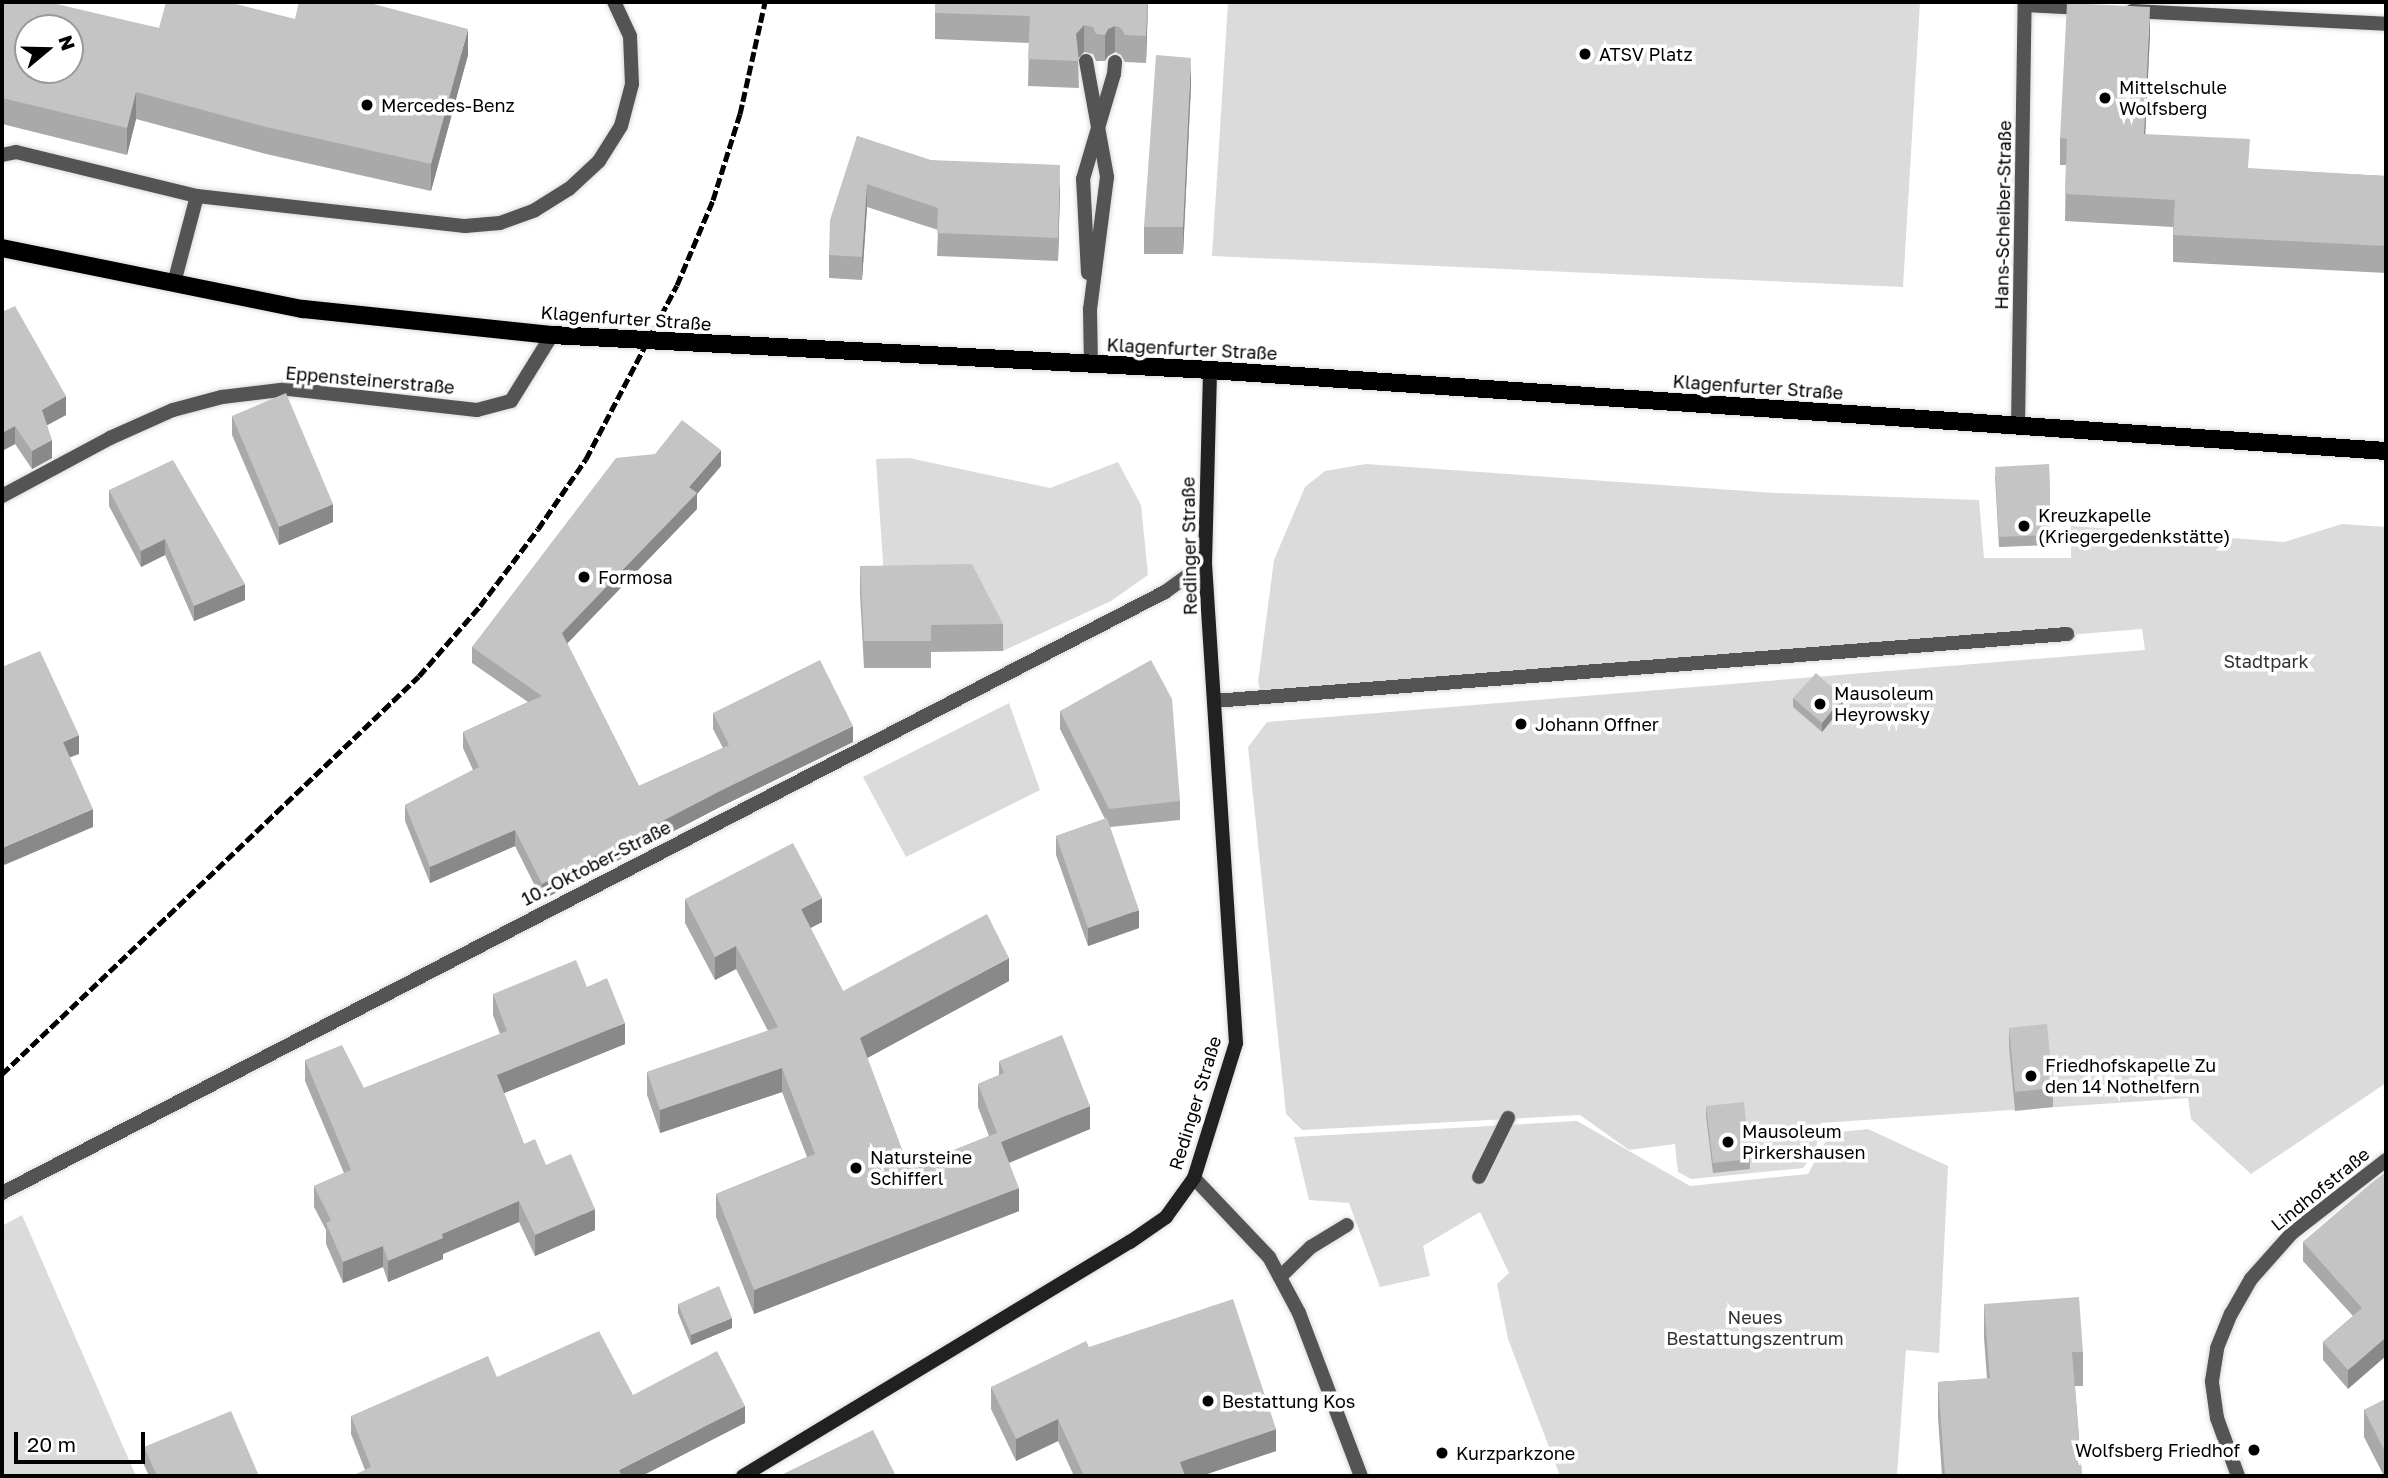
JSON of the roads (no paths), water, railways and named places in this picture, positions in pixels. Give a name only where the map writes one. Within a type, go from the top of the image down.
[{"type":"main road","name":"Klagenfurter Straße","points":[[2,248],[303,309],[552,335],[1210,370],[2386,451]]},
{"type":"main road","name":"Redinger Straße","points":[[743,1476],[1130,1242],[1166,1217],[1194,1178],[1236,1043],[1205,564],[1210,370]]},
{"type":"street","points":[[2,155],[16,152],[197,196],[465,226],[500,223],[535,210],[569,189],[598,161],[621,126],[632,83],[630,36],[614,2]]},
{"type":"street","name":"Hans-Scheiber-Straße","points":[[2018,426],[2025,3],[2095,9]]},
{"type":"street","points":[[2123,10],[2386,24]]},
{"type":"street","points":[[1086,61],[1107,177],[1090,309]]},
{"type":"street","points":[[1091,365],[1083,179],[1114,75],[1115,62]]},
{"type":"street","points":[[174,283],[197,196]]},
{"type":"street","name":"Eppensteinerstraße","points":[[2,496],[110,438],[173,410],[222,397],[289,389],[477,410],[511,401],[552,335]]},
{"type":"street","name":"10.-Oktober-Straße","points":[[2,1193],[1165,592],[1205,564]]},
{"type":"street","points":[[1214,701],[2067,634]]},
{"type":"street","points":[[1479,1177],[1508,1118]]},
{"type":"street","name":"Lindhofstraße","points":[[2238,1476],[2217,1418],[2212,1381],[2217,1348],[2231,1314],[2251,1279],[2292,1233],[2386,1160]]},
{"type":"street","points":[[1194,1178],[1269,1257],[1299,1313],[1361,1476]]},
{"type":"street","points":[[1280,1277],[1311,1247],[1347,1225]]},
{"type":"railway","points":[[2,1074],[419,676],[480,606],[538,529],[586,459],[677,285],[713,200],[740,114],[765,2]]},
{"type":"place","name":"ATSV Platz","points":[[1585,54]]},
{"type":"place","name":"Mittelschule Wolfsberg","points":[[2105,98]]},
{"type":"place","name":"Mercedes-Benz","points":[[367,105]]},
{"type":"place","name":"Kreuzkapelle (Kriegergedenkstätte)","points":[[2024,526]]},
{"type":"place","name":"Formosa","points":[[584,577]]},
{"type":"place","name":"Mausoleum Heyrowsky","points":[[1820,704]]},
{"type":"place","name":"Johann Offner","points":[[1521,724]]},
{"type":"place","name":"Friedhofskapelle Zu den 14 Nothelfern","points":[[2031,1076]]},
{"type":"place","name":"Mausoleum Pirkershausen","points":[[1728,1142]]},
{"type":"place","name":"Natursteine Schifferl","points":[[856,1168]]},
{"type":"place","name":"Bestattung Kos","points":[[1208,1401]]},
{"type":"place","name":"Wolfsberg Friedhof","points":[[2254,1450]]},
{"type":"place","name":"Kurzparkzone","points":[[1442,1453]]},
{"type":"park label","name":"Stadtpark","points":[[2266,661]]},
{"type":"park label","name":"Neues Bestattungszentrum","points":[[1755,1328]]}]
